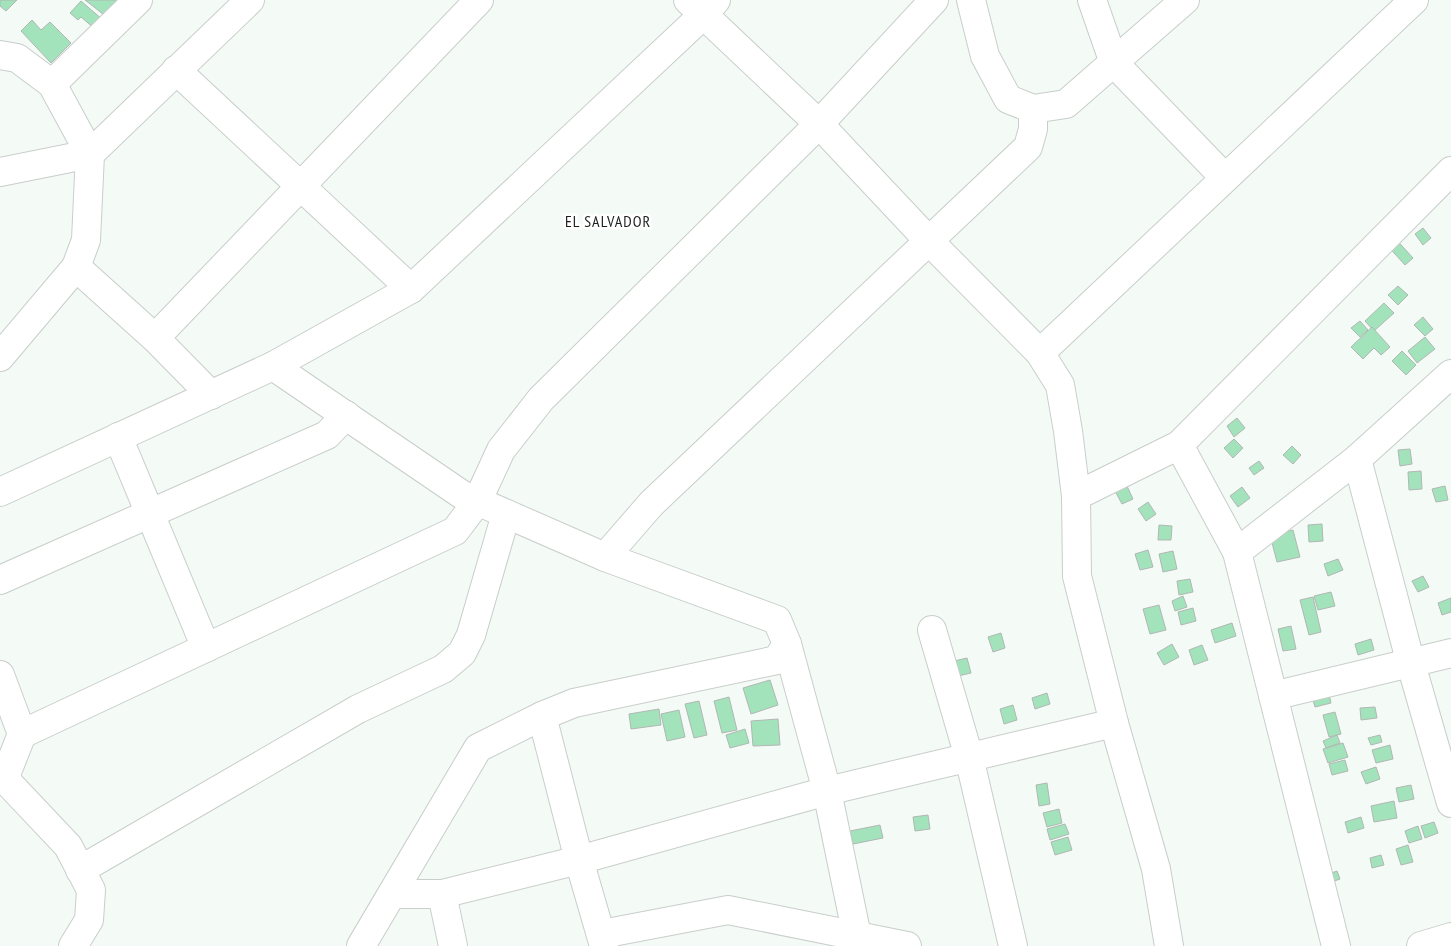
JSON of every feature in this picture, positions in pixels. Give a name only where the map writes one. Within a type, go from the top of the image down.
[{"type":"street","points":[[52,84],[138,0]]},
{"type":"street","points":[[0,172],[90,154],[250,0]]},
{"type":"street","points":[[155,338],[479,0]]},
{"type":"street","points":[[73,946],[89,920],[91,890],[68,846],[2,776],[22,734],[455,531],[477,502],[501,450],[541,399],[819,124],[934,0]]},
{"type":"street","points":[[971,0],[985,56],[1008,99],[1032,109],[1066,104],[1186,0]]},
{"type":"street","points":[[1092,0],[1114,63],[1225,178]]},
{"type":"street","points":[[1040,353],[1414,0]]},
{"type":"street","points":[[0,492],[274,366],[411,289],[702,5],[819,124],[929,242],[1040,353],[1060,385],[1076,496],[1077,576],[1114,723],[1156,868],[1168,946]]},
{"type":"street","points":[[0,356],[76,267],[86,240],[90,154],[52,84],[6,51]]},
{"type":"street","points":[[176,70],[411,289]]},
{"type":"street","points":[[605,557],[651,504],[1028,147],[1032,129],[1032,109]]},
{"type":"street","points":[[1076,496],[1180,445],[1451,171]]},
{"type":"street","points":[[76,267],[155,338],[211,395]]},
{"type":"street","points":[[274,366],[461,494],[605,557],[777,620],[787,644],[827,792],[857,936]]},
{"type":"street","points":[[1237,552],[1357,459],[1451,374]]},
{"type":"street","points":[[0,580],[327,435],[346,415]]},
{"type":"street","points":[[118,437],[206,648]]},
{"type":"street","points":[[1180,445],[1237,552],[1336,946]]},
{"type":"street","points":[[1357,459],[1410,664],[1451,804]]},
{"type":"street","points":[[80,870],[358,709],[443,669],[462,653],[471,635],[506,514]]},
{"type":"street","points":[[932,630],[969,757],[1013,946]]},
{"type":"street","points":[[361,946],[478,748],[542,716],[574,703],[777,660],[787,644]]},
{"type":"street","points":[[1273,696],[1451,653]]},
{"type":"street","points":[[0,675],[22,734]]},
{"type":"street","points":[[542,716],[579,860],[603,940],[728,910],[907,946]]},
{"type":"street","points":[[392,894],[442,894],[579,860],[827,792],[1114,723]]},
{"type":"street","points":[[442,894],[453,946]]},
{"type":"street","points":[[1421,946],[1451,937]]},
{"type":"building","points":[[0,0],[17,0],[6,11],[0,6]]},
{"type":"building","points":[[85,0],[122,0],[108,18]]},
{"type":"building","points":[[81,1],[103,20],[95,29],[81,17],[78,20],[70,13]]},
{"type":"building","points":[[32,20],[41,30],[50,22],[71,43],[51,63],[21,31]]},
{"type":"building","points":[[1423,228],[1431,238],[1423,245],[1415,234]]},
{"type":"building","points":[[1393,236],[1413,258],[1405,265],[1385,243]]},
{"type":"building","points":[[1398,286],[1408,295],[1398,305],[1388,295]]},
{"type":"building","points":[[1384,303],[1394,313],[1374,331],[1365,321]]},
{"type":"building","points":[[1423,317],[1433,329],[1425,336],[1414,325]]},
{"type":"building","points":[[1360,321],[1368,330],[1360,337],[1351,328]]},
{"type":"building","points":[[1372,327],[1390,347],[1381,355],[1374,348],[1363,359],[1351,347]]},
{"type":"building","points":[[1425,337],[1435,349],[1417,363],[1408,351]]},
{"type":"building","points":[[1402,351],[1416,365],[1406,375],[1392,361]]},
{"type":"building","points":[[1237,418],[1245,428],[1234,437],[1227,426]]},
{"type":"building","points":[[1234,439],[1243,448],[1233,458],[1224,448]]},
{"type":"building","points":[[1292,446],[1301,455],[1293,464],[1283,455]]},
{"type":"building","points":[[1410,449],[1412,464],[1400,466],[1398,450]]},
{"type":"building","points":[[1259,461],[1264,468],[1254,475],[1249,468]]},
{"type":"building","points":[[1421,471],[1422,489],[1409,490],[1408,472]]},
{"type":"building","points":[[1127,486],[1133,499],[1122,504],[1115,491]]},
{"type":"building","points":[[1445,486],[1448,500],[1436,502],[1432,489]]},
{"type":"building","points":[[1242,487],[1250,498],[1238,507],[1230,496]]},
{"type":"building","points":[[1148,502],[1156,514],[1146,521],[1138,509]]},
{"type":"building","points":[[1322,524],[1323,541],[1309,542],[1308,525]]},
{"type":"building","points":[[1159,525],[1172,526],[1171,540],[1158,540]]},
{"type":"building","points":[[1293,530],[1300,557],[1277,562],[1270,535]]},
{"type":"building","points":[[1148,550],[1153,567],[1140,570],[1135,554]]},
{"type":"building","points":[[1173,551],[1177,569],[1163,572],[1159,554]]},
{"type":"building","points":[[1338,559],[1343,570],[1328,576],[1324,564]]},
{"type":"building","points":[[1423,576],[1429,587],[1418,592],[1412,581]]},
{"type":"building","points":[[1190,579],[1193,592],[1179,595],[1177,581]]},
{"type":"building","points":[[1331,592],[1335,606],[1318,610],[1314,596]]},
{"type":"building","points":[[1183,596],[1187,607],[1175,611],[1172,601]]},
{"type":"building","points":[[1313,597],[1321,632],[1309,635],[1300,600]]},
{"type":"building","points":[[1451,598],[1451,612],[1442,615],[1438,603]]},
{"type":"building","points":[[1159,605],[1166,630],[1150,634],[1143,609]]},
{"type":"building","points":[[1193,608],[1196,621],[1181,625],[1178,612]]},
{"type":"building","points":[[1232,623],[1236,636],[1215,643],[1211,630]]},
{"type":"building","points":[[1291,626],[1296,649],[1283,651],[1278,629]]},
{"type":"building","points":[[1001,633],[1005,648],[993,652],[988,637]]},
{"type":"building","points":[[1371,639],[1374,650],[1358,655],[1355,644]]},
{"type":"building","points":[[1172,644],[1179,657],[1164,665],[1157,653]]},
{"type":"building","points":[[1202,645],[1208,660],[1194,665],[1189,650]]},
{"type":"building","points":[[967,658],[971,673],[958,676],[954,661]]},
{"type":"building","points":[[770,680],[778,705],[751,714],[743,688]]},
{"type":"building","points":[[1328,690],[1331,703],[1315,707],[1311,694]]},
{"type":"building","points":[[1047,693],[1050,704],[1035,709],[1032,698]]},
{"type":"building","points":[[729,697],[737,730],[722,733],[714,701]]},
{"type":"building","points":[[699,701],[707,735],[694,738],[685,704]]},
{"type":"building","points":[[1013,705],[1017,720],[1004,724],[1000,709]]},
{"type":"building","points":[[1375,707],[1377,718],[1361,720],[1360,708]]},
{"type":"building","points":[[659,709],[661,725],[631,729],[629,714]]},
{"type":"building","points":[[679,710],[685,737],[667,741],[661,714]]},
{"type":"building","points":[[1335,712],[1341,734],[1329,737],[1323,715]]},
{"type":"building","points":[[778,719],[780,745],[753,746],[751,721]]},
{"type":"building","points":[[745,729],[749,743],[730,748],[726,735]]},
{"type":"building","points":[[1337,735],[1340,743],[1326,748],[1323,741]]},
{"type":"building","points":[[1380,735],[1382,742],[1371,745],[1368,738]]},
{"type":"building","points":[[1343,743],[1348,757],[1328,763],[1323,749]]},
{"type":"building","points":[[1390,745],[1393,759],[1376,763],[1372,750]]},
{"type":"building","points":[[1345,760],[1348,771],[1332,775],[1329,764]]},
{"type":"building","points":[[1376,767],[1380,779],[1366,784],[1361,772]]},
{"type":"building","points":[[1047,783],[1050,804],[1039,806],[1036,785]]},
{"type":"building","points":[[1411,785],[1414,799],[1399,802],[1396,788]]},
{"type":"building","points":[[1394,801],[1397,818],[1374,822],[1371,806]]},
{"type":"building","points":[[1059,809],[1062,823],[1047,827],[1043,813]]},
{"type":"building","points":[[928,815],[930,829],[915,831],[913,817]]},
{"type":"building","points":[[1361,817],[1364,828],[1348,833],[1345,822]]},
{"type":"building","points":[[1434,822],[1438,833],[1425,838],[1421,826]]},
{"type":"building","points":[[1065,824],[1069,834],[1050,840],[1047,829]]},
{"type":"building","points":[[880,825],[883,838],[853,844],[850,831]]},
{"type":"building","points":[[1418,826],[1422,839],[1409,843],[1405,831]]},
{"type":"building","points":[[1068,837],[1072,850],[1055,855],[1051,842]]},
{"type":"building","points":[[1408,845],[1413,862],[1401,865],[1396,849]]},
{"type":"building","points":[[1381,855],[1384,865],[1372,868],[1370,858]]},
{"type":"building","points":[[1337,871],[1340,879],[1329,883],[1326,875]]},
{"type":"district","name":"EL SALVADOR","points":[[608,221]]}]
